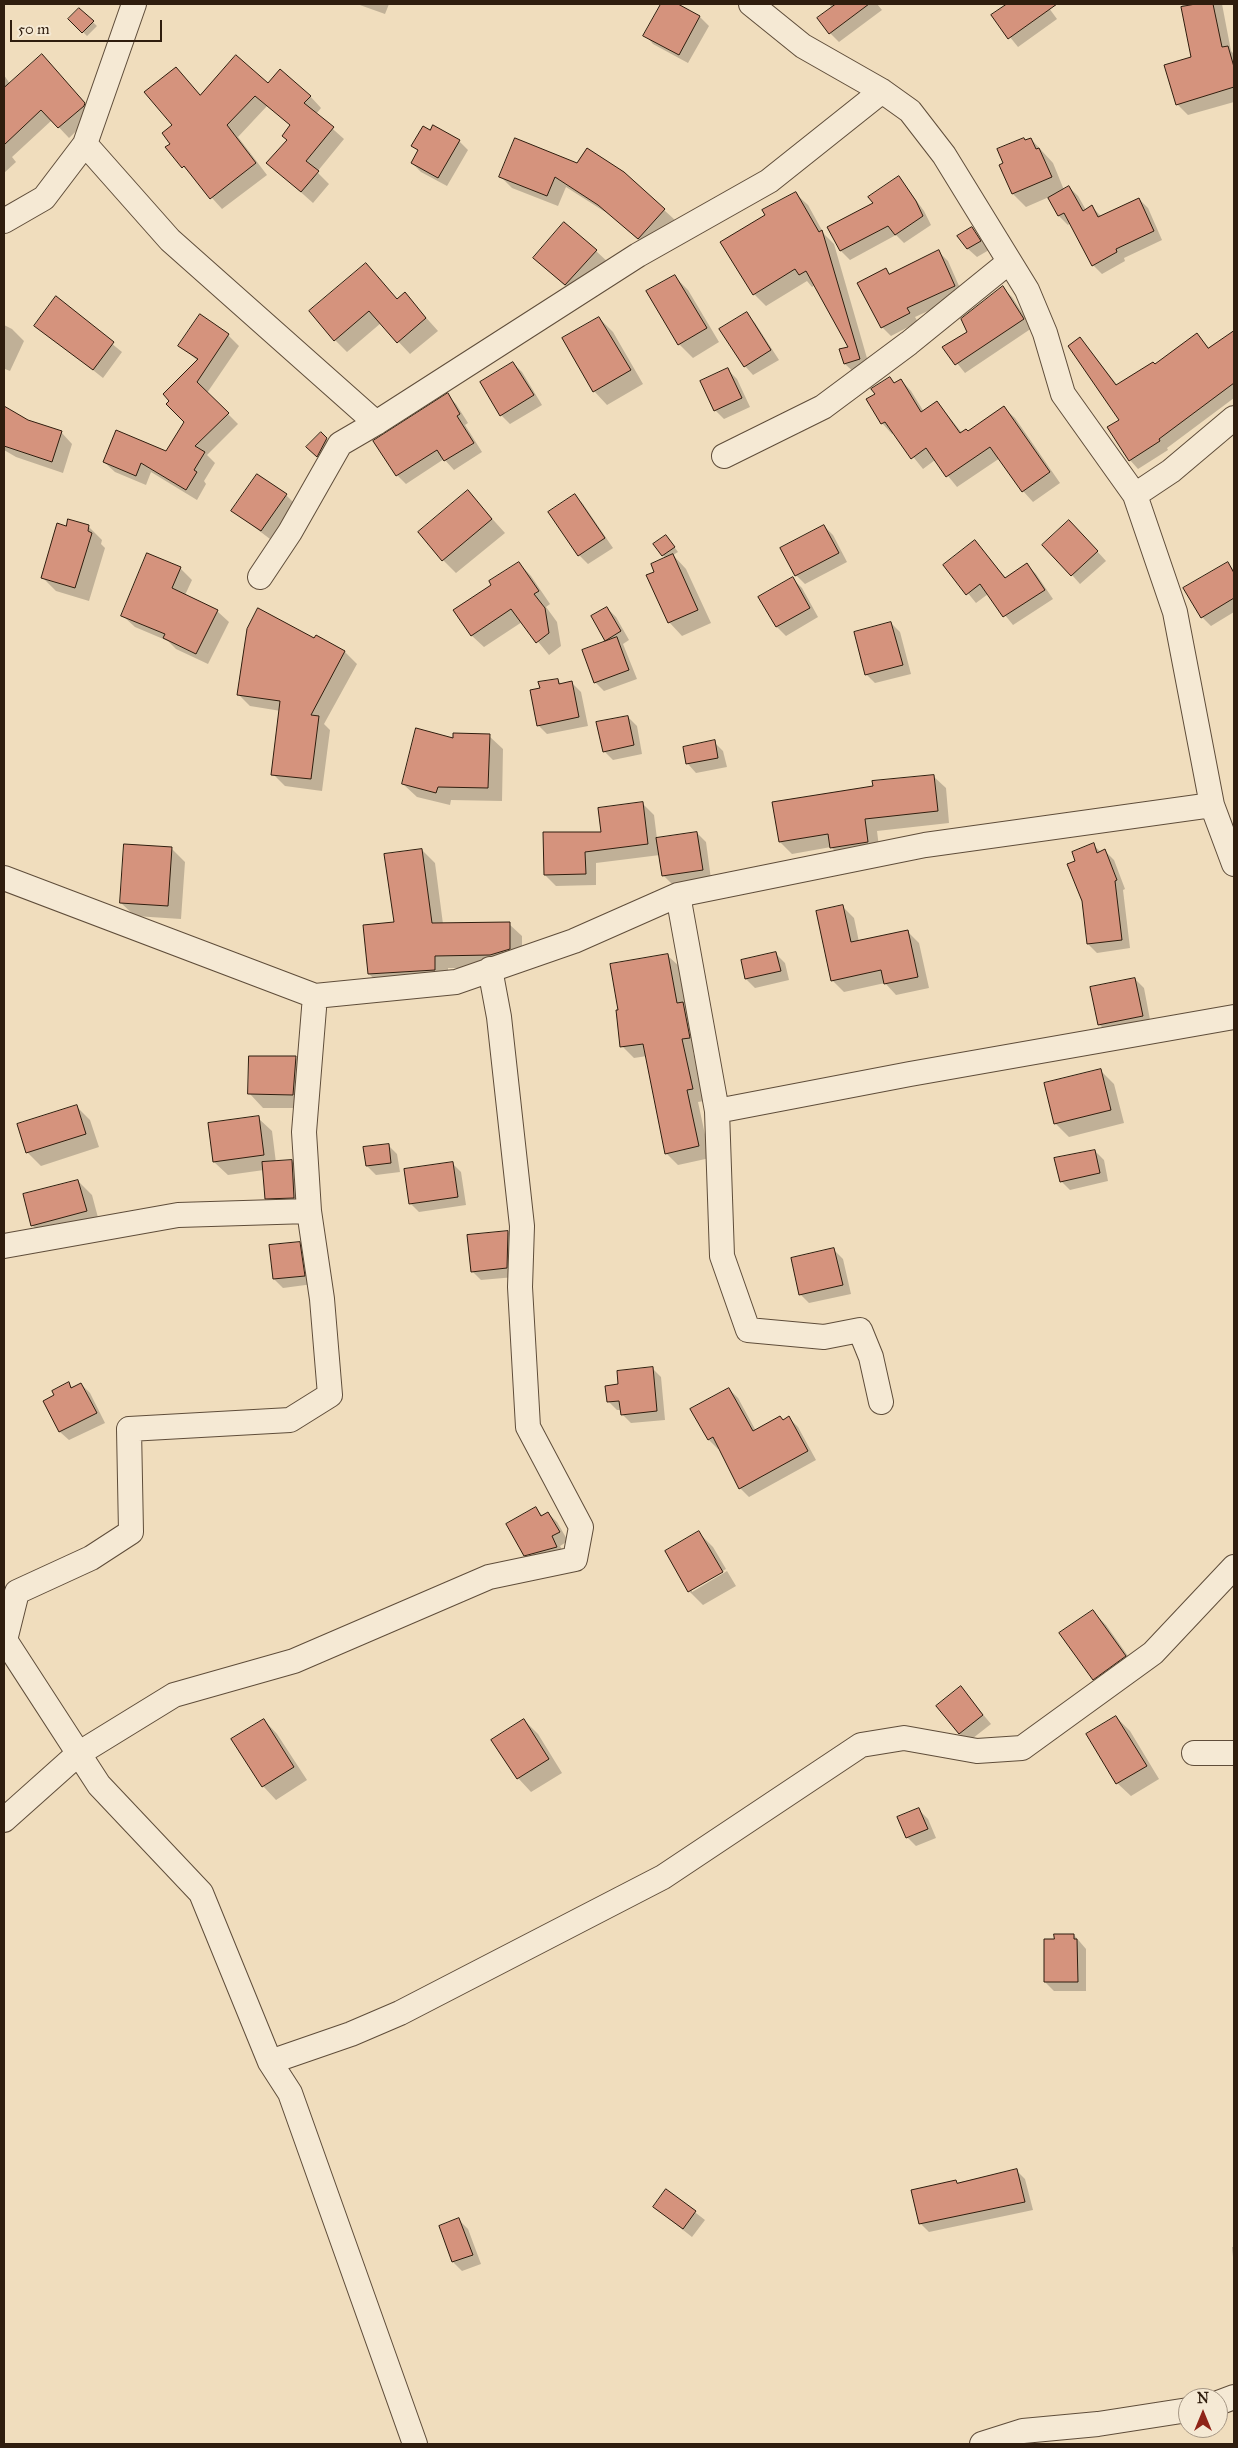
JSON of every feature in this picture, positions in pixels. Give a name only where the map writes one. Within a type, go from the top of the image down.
[{"type":"street","points":[[4,221],[44,198],[85,144],[134,4]]},
{"type":"street","points":[[751,4],[803,46],[882,91],[910,111],[944,155],[1008,262],[1027,290],[1042,325],[1063,394],[1135,495],[1175,612],[1212,805],[1234,864]]},
{"type":"street","points":[[260,577],[290,532],[340,444],[376,423],[638,255],[769,181],[882,91]]},
{"type":"street","points":[[85,144],[170,240],[376,423]]},
{"type":"street","points":[[724,456],[822,407],[909,343],[1008,262]]},
{"type":"street","points":[[1135,495],[1171,471],[1234,418]]},
{"type":"street","points":[[4,878],[315,996],[456,982],[574,941],[678,895],[926,846],[1212,805]]},
{"type":"street","points":[[678,895],[717,1111],[722,1256],[748,1330],[824,1337],[860,1330],[871,1357],[881,1402]]},
{"type":"street","points":[[4,1820],[78,1754],[174,1695],[294,1661],[489,1577],[575,1559],[581,1527],[528,1427],[520,1287],[522,1226],[499,1017],[490,969]]},
{"type":"street","points":[[315,996],[304,1132],[310,1211],[322,1299],[330,1395],[290,1420],[129,1429],[131,1532],[91,1558],[17,1592],[5,1640],[99,1785],[201,1892],[270,2062],[290,2093],[415,2444]]},
{"type":"street","points":[[717,1111],[920,1072],[1234,1017]]},
{"type":"street","points":[[4,1246],[178,1215],[310,1211]]},
{"type":"street","points":[[270,2062],[351,2034],[400,2013],[663,1877],[860,1745],[904,1738],[977,1751],[1022,1748],[1153,1653],[1234,1567]]},
{"type":"street","points":[[1194,1753],[1234,1753]]},
{"type":"street","points":[[982,2444],[1023,2431],[1098,2424],[1178,2412]]},
{"type":"building","points":[[661,4],[678,4],[700,16],[679,55],[643,36]]},
{"type":"building","points":[[836,4],[869,4],[829,34],[817,18]]},
{"type":"building","points":[[1007,4],[1057,4],[1008,39],[991,15]]},
{"type":"building","points":[[1196,4],[1213,4],[1222,47],[1228,46],[1234,67],[1234,87],[1176,105],[1164,65],[1191,57],[1181,7]]},
{"type":"building","points":[[79,8],[94,21],[82,33],[68,19]]},
{"type":"building","points":[[42,54],[85,103],[84,106],[58,128],[41,110],[4,145],[4,88]]},
{"type":"building","points":[[236,55],[268,83],[280,69],[311,96],[304,103],[334,127],[306,161],[319,171],[301,192],[266,163],[287,140],[282,136],[290,125],[255,96],[227,125],[256,163],[210,199],[184,166],[182,168],[165,147],[170,144],[162,133],[172,125],[144,92],[176,67],[200,95]]},
{"type":"building","points":[[433,125],[460,140],[438,178],[411,163],[418,150],[411,146],[423,126],[430,130]]},
{"type":"building","points":[[515,138],[577,163],[587,148],[624,172],[665,209],[638,239],[598,205],[555,177],[547,196],[499,177]]},
{"type":"building","points":[[1024,138],[1025,140],[1031,138],[1036,149],[1039,148],[1052,177],[1012,194],[999,165],[1003,163],[997,149]]},
{"type":"building","points":[[899,176],[916,201],[923,216],[895,235],[888,226],[840,251],[827,227],[873,203],[868,197]]},
{"type":"building","points":[[1069,186],[1083,211],[1092,205],[1098,217],[1139,198],[1154,231],[1116,249],[1117,252],[1092,266],[1064,213],[1058,216],[1048,198]]},
{"type":"building","points":[[796,192],[819,232],[822,230],[860,359],[844,364],[839,349],[848,347],[806,271],[799,275],[795,269],[753,295],[720,242],[765,215],[762,210]]},
{"type":"building","points":[[564,222],[597,250],[565,285],[533,258]]},
{"type":"building","points":[[972,227],[981,241],[967,249],[957,236]]},
{"type":"building","points":[[939,250],[955,286],[907,308],[910,313],[881,328],[857,283],[886,268],[889,274]]},
{"type":"building","points":[[366,263],[397,299],[405,292],[426,318],[397,343],[369,311],[334,341],[309,311]]},
{"type":"building","points":[[675,275],[707,328],[678,345],[646,291]]},
{"type":"building","points":[[1003,286],[1024,319],[955,365],[942,347],[967,332],[961,319]]},
{"type":"building","points":[[56,296],[114,342],[93,370],[34,326]]},
{"type":"building","points":[[747,312],[771,350],[744,367],[719,329]]},
{"type":"building","points":[[200,314],[229,334],[197,382],[229,413],[195,446],[205,452],[194,470],[197,472],[186,490],[141,463],[136,476],[103,462],[116,430],[166,451],[184,422],[166,404],[169,401],[163,394],[198,359],[178,346]]},
{"type":"building","points":[[599,317],[631,370],[593,392],[562,338]]},
{"type":"building","points":[[1234,331],[1234,383],[1159,439],[1160,441],[1129,461],[1107,427],[1119,420],[1068,346],[1080,337],[1116,385],[1153,362],[1155,364],[1197,333],[1208,348]]},
{"type":"building","points":[[513,362],[534,395],[500,416],[480,382]]},
{"type":"building","points":[[728,368],[742,398],[714,411],[700,381]]},
{"type":"building","points":[[890,377],[894,383],[901,379],[921,412],[937,401],[960,433],[966,429],[968,431],[1004,406],[1050,472],[1022,492],[990,447],[946,477],[926,448],[911,459],[885,422],[881,424],[866,399],[875,394],[871,389]]},
{"type":"building","points":[[448,393],[460,414],[457,416],[474,443],[444,461],[437,450],[396,476],[373,441]]},
{"type":"building","points":[[4,406],[28,420],[62,431],[52,462],[4,446]]},
{"type":"building","points":[[321,432],[327,438],[317,457],[306,447]]},
{"type":"building","points":[[257,474],[287,494],[261,531],[231,511]]},
{"type":"building","points":[[468,490],[492,519],[442,561],[418,532]]},
{"type":"building","points":[[575,494],[605,538],[578,556],[548,512]]},
{"type":"building","points":[[68,519],[89,525],[88,531],[92,533],[75,588],[41,578],[57,523],[66,526]]},
{"type":"building","points":[[1069,520],[1098,551],[1071,576],[1042,545]]},
{"type":"building","points":[[824,525],[839,553],[795,576],[780,548]]},
{"type":"building","points":[[666,535],[675,547],[662,556],[653,544]]},
{"type":"building","points":[[975,540],[1005,578],[1027,563],[1045,590],[1003,617],[980,584],[966,595],[943,565]]},
{"type":"building","points":[[147,553],[181,567],[172,588],[218,610],[196,654],[163,638],[165,634],[121,616]]},
{"type":"building","points":[[673,554],[698,610],[668,623],[646,575],[654,572],[651,564]]},
{"type":"building","points":[[519,562],[539,591],[534,594],[545,608],[549,633],[536,643],[511,609],[471,636],[453,610],[491,585],[489,581]]},
{"type":"building","points":[[1228,562],[1234,573],[1234,598],[1201,618],[1183,588]]},
{"type":"building","points":[[793,577],[810,608],[776,627],[758,597]]},
{"type":"building","points":[[607,607],[621,631],[605,641],[591,616]]},
{"type":"building","points":[[258,608],[314,638],[316,635],[345,651],[311,715],[319,716],[311,779],[271,775],[280,701],[237,695],[247,629]]},
{"type":"building","points":[[891,622],[903,665],[865,675],[854,632]]},
{"type":"building","points":[[617,637],[629,670],[594,683],[582,650]]},
{"type":"building","points":[[558,679],[559,684],[572,681],[579,717],[537,726],[530,690],[540,688],[538,682]]},
{"type":"building","points":[[628,716],[634,745],[603,752],[596,722]]},
{"type":"building","points":[[416,728],[453,738],[453,733],[490,734],[488,788],[438,787],[436,793],[402,784]]},
{"type":"building","points":[[715,740],[718,758],[686,764],[683,747]]},
{"type":"building","points":[[934,775],[938,811],[865,819],[868,842],[830,848],[828,834],[779,842],[772,802],[873,786],[872,781]]},
{"type":"building","points":[[643,802],[648,844],[585,852],[586,874],[544,875],[543,832],[601,832],[598,808]]},
{"type":"building","points":[[697,832],[703,870],[662,876],[656,838]]},
{"type":"building","points":[[1094,843],[1097,853],[1105,849],[1117,880],[1115,881],[1122,940],[1087,944],[1082,901],[1067,864],[1075,861],[1072,852]]},
{"type":"building","points":[[124,844],[172,847],[168,906],[120,903]]},
{"type":"building","points":[[422,849],[432,923],[510,922],[510,949],[490,955],[435,956],[435,970],[368,974],[363,925],[394,922],[384,854]]},
{"type":"building","points":[[843,905],[851,942],[908,930],[918,977],[884,984],[881,970],[831,981],[816,911]]},
{"type":"building","points":[[776,952],[781,971],[745,979],[741,960]]},
{"type":"building","points":[[668,954],[677,1003],[683,1002],[690,1038],[682,1039],[693,1089],[687,1090],[699,1146],[665,1154],[643,1044],[620,1047],[616,1010],[618,1010],[610,964]]},
{"type":"building","points":[[1135,978],[1143,1016],[1098,1025],[1090,987]]},
{"type":"building","points":[[249,1056],[296,1056],[293,1095],[248,1094]]},
{"type":"building","points":[[1101,1069],[1111,1110],[1054,1124],[1044,1083]]},
{"type":"building","points":[[77,1105],[86,1134],[26,1153],[17,1124]]},
{"type":"building","points":[[259,1116],[264,1155],[213,1162],[208,1123]]},
{"type":"building","points":[[389,1144],[391,1163],[366,1166],[363,1147]]},
{"type":"building","points":[[1095,1150],[1100,1173],[1060,1182],[1054,1158]]},
{"type":"building","points":[[292,1160],[294,1198],[265,1199],[262,1162]]},
{"type":"building","points":[[453,1162],[458,1197],[409,1204],[404,1169]]},
{"type":"building","points":[[78,1180],[87,1211],[31,1226],[23,1194]]},
{"type":"building","points":[[508,1231],[507,1268],[471,1272],[467,1235]]},
{"type":"building","points":[[300,1242],[305,1276],[273,1279],[269,1245]]},
{"type":"building","points":[[834,1248],[843,1285],[799,1295],[791,1258]]},
{"type":"building","points":[[653,1367],[657,1411],[621,1415],[619,1401],[607,1402],[605,1386],[618,1384],[617,1371]]},
{"type":"building","points":[[69,1382],[71,1388],[81,1383],[97,1413],[59,1432],[43,1401],[54,1395],[52,1391]]},
{"type":"building","points":[[729,1388],[753,1431],[780,1416],[783,1420],[789,1416],[808,1451],[739,1489],[713,1437],[708,1440],[690,1409]]},
{"type":"building","points":[[536,1507],[541,1516],[548,1512],[560,1532],[552,1536],[557,1547],[524,1556],[506,1524]]},
{"type":"building","points":[[699,1531],[723,1572],[688,1592],[665,1551]]},
{"type":"building","points":[[1093,1610],[1126,1656],[1093,1680],[1059,1633]]},
{"type":"building","points":[[961,1686],[983,1715],[959,1734],[936,1706]]},
{"type":"building","points":[[1116,1716],[1147,1766],[1116,1784],[1086,1734]]},
{"type":"building","points":[[264,1719],[294,1767],[262,1787],[231,1739]]},
{"type":"building","points":[[524,1719],[549,1759],[517,1779],[491,1740]]},
{"type":"building","points":[[919,1808],[928,1829],[906,1838],[897,1817]]},
{"type":"building","points":[[1054,1934],[1074,1934],[1074,1939],[1077,1939],[1078,1982],[1044,1982],[1044,1939],[1054,1939]]},
{"type":"building","points":[[1017,2169],[1025,2202],[919,2224],[911,2190],[956,2180],[957,2183]]},
{"type":"building","points":[[666,2189],[696,2211],[683,2229],[653,2207]]},
{"type":"building","points":[[459,2218],[473,2255],[452,2262],[439,2226]]}]
